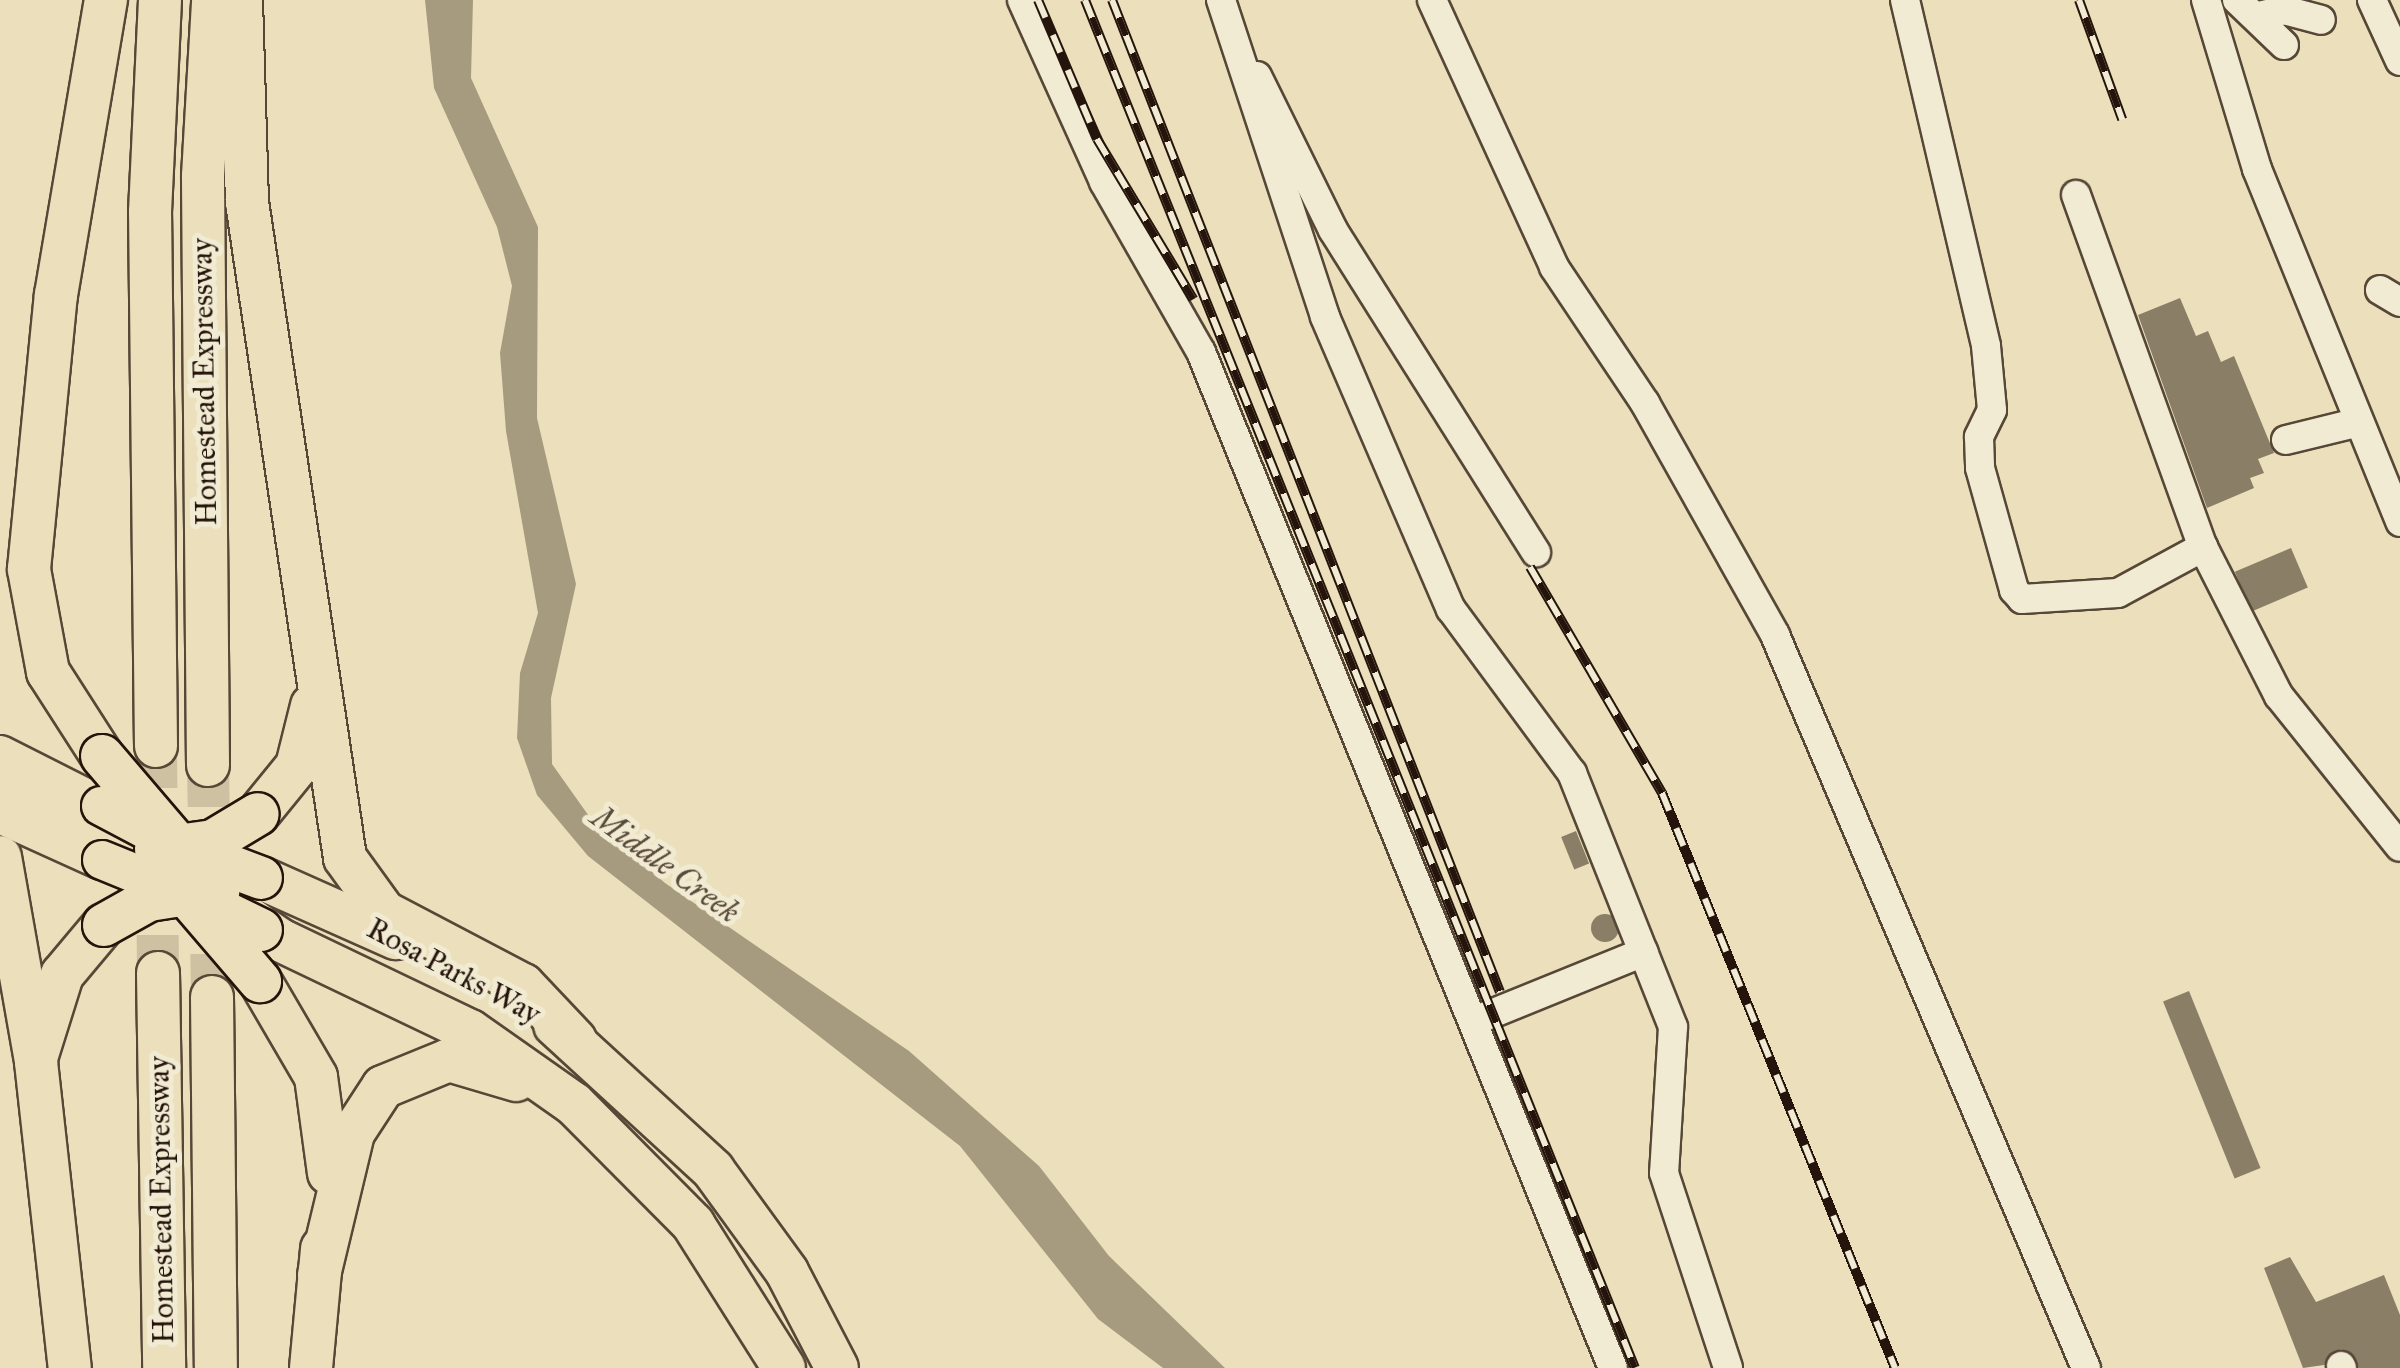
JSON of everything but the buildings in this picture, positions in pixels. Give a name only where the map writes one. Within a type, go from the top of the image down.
[{"type":"highway","points":[[106,0],[44,392],[28,570],[33,622],[56,690],[302,1042],[326,1114],[311,1368]]},
{"type":"highway","name":"Homestead Expressway","points":[[156,746],[150,212],[160,0]]},
{"type":"highway","name":"Homestead Expressway","points":[[208,765],[203,213],[213,0]]},
{"type":"highway","points":[[241,0],[247,202],[310,662],[342,850],[361,889],[392,917],[524,985],[574,1040]]},
{"type":"highway","points":[[0,612],[23,441],[44,392]]},
{"type":"highway","points":[[164,848],[258,814],[305,746],[310,662]]},
{"type":"highway","name":"Rosa Parks Way","points":[[0,791],[101,834],[164,848],[506,1054],[590,1117],[678,1208],[784,1368]]},
{"type":"highway","points":[[0,858],[36,1062],[70,1368]]},
{"type":"highway","points":[[36,1062],[62,975],[104,925],[200,892]]},
{"type":"highway","name":"Rosa Parks Way","points":[[200,892],[261,903],[469,972],[574,1040],[662,1116],[740,1204],[836,1368]]},
{"type":"highway","points":[[261,903],[518,1026],[740,1204]]},
{"type":"highway","name":"Homestead Expressway","points":[[158,973],[164,1368]]},
{"type":"highway","name":"Homestead Expressway","points":[[212,997],[216,1368]]},
{"type":"highway","points":[[319,1274],[357,1123],[383,1088],[433,1062],[507,1074],[678,1208]]},
{"type":"main road","name":"Rosa Parks Way","points":[[0,755],[101,834],[200,892]]},
{"type":"main road","name":"Rosa Parks Way","points":[[0,814],[101,834]]},
{"type":"lane","points":[[1022,0],[1104,182],[1201,352],[1613,1368]]},
{"type":"lane","points":[[1224,0],[1334,230],[1536,552]]},
{"type":"lane","points":[[1224,0],[1325,317],[1451,609],[1572,773],[1644,952],[1677,1056],[1660,1140],[1664,1174],[1728,1368]]},
{"type":"lane","points":[[1432,0],[1554,267],[1645,403],[1775,636],[2086,1368]]},
{"type":"lane","points":[[1904,0],[1986,346],[1992,410],[1979,437],[1980,468],[2014,590],[2022,600],[2118,593],[2203,548]]},
{"type":"lane","points":[[2372,0],[2400,61]]},
{"type":"lane","points":[[2214,3],[2258,169],[2355,422],[2400,522]]},
{"type":"lane","points":[[2248,8],[2284,10],[2321,20]]},
{"type":"lane","points":[[2248,8],[2284,46]]},
{"type":"lane","points":[[2076,196],[2203,548],[2279,696],[2400,847]]},
{"type":"lane","points":[[2286,440],[2355,422]]},
{"type":"lane","points":[[1474,1021],[1644,952]]},
{"type":"shaded area","points":[[425,0],[473,0],[471,78],[538,227],[537,418],[576,584],[551,698],[552,764],[591,819],[665,883],[909,1051],[1039,1166],[1109,1256],[1225,1368],[1163,1368],[1098,1319],[960,1146],[588,856],[537,795],[517,738],[520,673],[538,613],[506,431],[500,353],[512,286],[497,227],[434,88]]},
{"type":"tunnel","points":[[156,746],[158,973]]},
{"type":"tunnel","points":[[208,765],[212,997]]},
{"type":"railway","points":[[1038,0],[1097,139],[1193,299]]},
{"type":"railway","points":[[1085,0],[1635,1368]]},
{"type":"railway","points":[[1112,0],[1500,992]]},
{"type":"railway","points":[[2079,0],[2122,119]]},
{"type":"railway","points":[[1530,567],[1662,793],[1895,1368]]},
{"type":"water label","name":"Middle Creek","points":[[665,865]]}]
